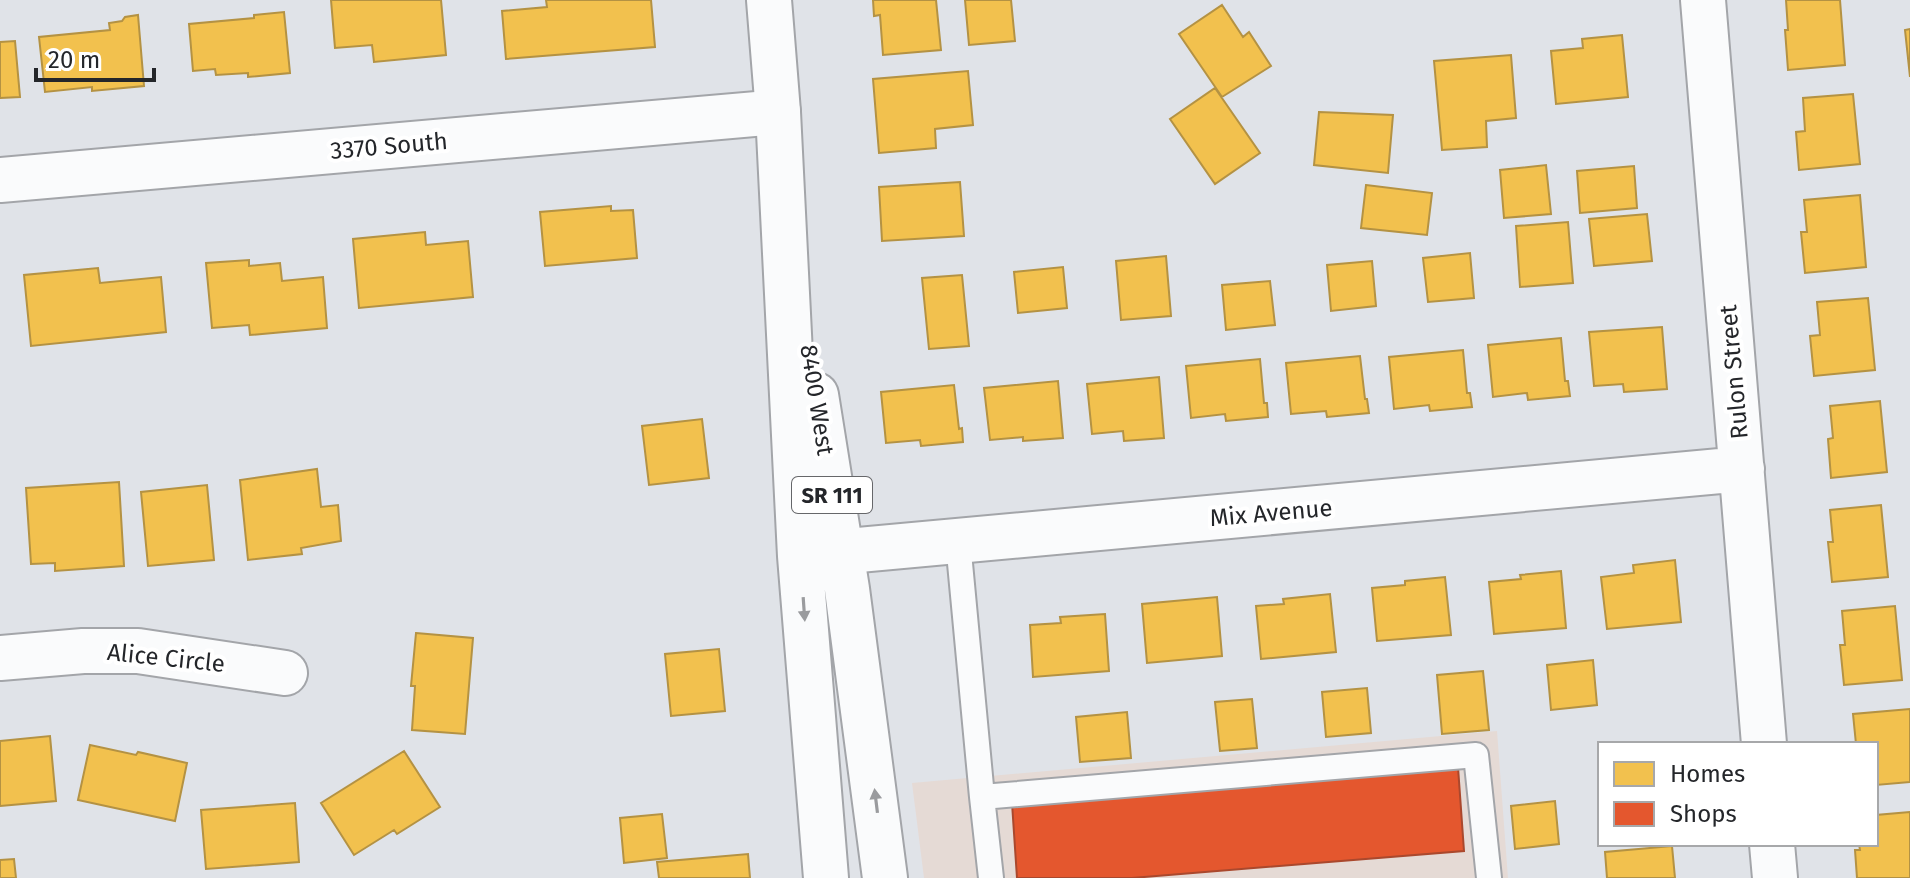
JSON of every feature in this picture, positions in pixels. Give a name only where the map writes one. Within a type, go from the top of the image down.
[{"type":"street","name":"8400 West","points":[[769,0],[778,112],[810,355],[820,554],[826,878]]},
{"type":"street","name":"Rulon Street","points":[[1703,0],[1764,742]]},
{"type":"street","name":"3370 South","points":[[0,180],[778,112]]},
{"type":"street","name":"Mix Avenue","points":[[820,554],[1742,469]]},
{"type":"street","name":"8400 West","points":[[820,554],[885,878]]},
{"type":"street","name":"Alice Circle","points":[[0,658],[83,651],[138,651],[285,673]]},
{"type":"street","points":[[1772,846],[1775,878]]},
{"type":"lane","points":[[958,542],[991,878]]},
{"type":"lane","points":[[982,797],[1476,755],[1489,878]]},
{"type":"shaded area","points":[[1497,731],[1508,878],[924,878],[912,783]]},
{"type":"building: Homes","points":[[331,0],[441,0],[446,55],[374,62],[372,45],[335,48]]},
{"type":"building: Homes","points":[[546,0],[651,0],[655,47],[506,59],[502,11],[547,7]]},
{"type":"building: Homes","points":[[873,0],[936,0],[941,50],[883,55],[880,15],[874,16]]},
{"type":"building: Homes","points":[[965,0],[1011,0],[1015,41],[969,45]]},
{"type":"building: Homes","points":[[1786,0],[1840,0],[1845,65],[1788,70]]},
{"type":"building: Homes","points":[[1222,5],[1243,37],[1249,32],[1271,66],[1222,97],[1179,34]]},
{"type":"building: Homes","points":[[284,12],[290,73],[248,77],[248,73],[216,75],[215,69],[193,71],[189,24]]},
{"type":"building: Homes","points":[[138,15],[144,86],[45,92],[39,37],[110,30],[109,23]]},
{"type":"building: Homes","points":[[1910,29],[1910,77],[1905,30]]},
{"type":"building: Homes","points":[[1622,35],[1628,97],[1556,104],[1551,51],[1583,48],[1582,39]]},
{"type":"building: Homes","points":[[15,41],[20,97],[0,98],[0,42]]},
{"type":"building: Homes","points":[[1511,55],[1516,118],[1486,121],[1487,147],[1442,150],[1434,61]]},
{"type":"building: Homes","points":[[968,71],[973,125],[935,129],[936,148],[879,153],[873,79]]},
{"type":"building: Homes","points":[[1215,88],[1260,153],[1215,184],[1170,119]]},
{"type":"building: Homes","points":[[1853,94],[1860,164],[1799,170],[1796,132],[1805,131],[1803,98]]},
{"type":"building: Homes","points":[[1319,112],[1393,115],[1388,173],[1314,165]]},
{"type":"building: Homes","points":[[1546,165],[1551,214],[1504,218],[1500,170]]},
{"type":"building: Homes","points":[[1634,166],[1637,208],[1580,213],[1577,171]]},
{"type":"building: Homes","points":[[960,182],[964,236],[882,241],[879,187]]},
{"type":"building: Homes","points":[[1366,185],[1432,193],[1427,235],[1361,228]]},
{"type":"building: Homes","points":[[1860,195],[1866,267],[1805,273],[1801,232],[1807,232],[1804,200]]},
{"type":"building: Homes","points":[[611,206],[611,211],[633,210],[637,258],[545,266],[540,212]]},
{"type":"building: Homes","points":[[1647,214],[1652,261],[1594,266],[1589,219]]},
{"type":"building: Homes","points":[[1568,222],[1573,283],[1520,287],[1516,226]]},
{"type":"building: Homes","points":[[425,232],[426,245],[468,241],[473,297],[359,308],[353,239]]},
{"type":"building: Homes","points":[[1470,253],[1474,298],[1428,302],[1423,258]]},
{"type":"building: Homes","points":[[1166,256],[1171,316],[1121,320],[1116,261]]},
{"type":"building: Homes","points":[[249,260],[249,266],[280,263],[282,281],[323,277],[327,328],[250,335],[249,325],[212,328],[206,263]]},
{"type":"building: Homes","points":[[1372,261],[1376,306],[1331,311],[1327,265]]},
{"type":"building: Homes","points":[[1063,267],[1067,308],[1018,313],[1014,272]]},
{"type":"building: Homes","points":[[98,268],[100,283],[161,277],[166,332],[31,346],[24,275]]},
{"type":"building: Homes","points":[[962,275],[969,346],[929,349],[922,278]]},
{"type":"building: Homes","points":[[1270,281],[1275,325],[1226,330],[1222,285]]},
{"type":"building: Homes","points":[[1868,298],[1875,370],[1814,376],[1810,336],[1820,335],[1817,302]]},
{"type":"building: Homes","points":[[1662,327],[1667,389],[1624,392],[1623,384],[1594,386],[1589,332]]},
{"type":"building: Homes","points":[[1561,338],[1565,381],[1568,381],[1570,396],[1528,400],[1527,393],[1493,397],[1488,345]]},
{"type":"building: Homes","points":[[1463,350],[1467,393],[1470,393],[1472,407],[1430,411],[1429,405],[1394,409],[1389,357]]},
{"type":"building: Homes","points":[[1360,356],[1369,413],[1327,417],[1326,411],[1291,414],[1286,363]]},
{"type":"building: Homes","points":[[1260,359],[1268,417],[1226,421],[1225,414],[1191,418],[1186,366]]},
{"type":"building: Homes","points":[[1159,377],[1164,438],[1124,441],[1123,431],[1092,434],[1087,384]]},
{"type":"building: Homes","points":[[1058,381],[1063,438],[990,440],[984,388]]},
{"type":"building: Homes","points":[[954,385],[963,442],[921,446],[920,440],[886,443],[881,392]]},
{"type":"building: Homes","points":[[1880,401],[1887,472],[1831,478],[1828,439],[1833,438],[1830,406]]},
{"type":"building: Homes","points":[[702,419],[709,478],[649,485],[642,426]]},
{"type":"building: Homes","points":[[317,469],[321,507],[338,505],[341,541],[301,548],[302,554],[248,560],[240,480]]},
{"type":"building: Homes","points":[[119,482],[124,566],[55,571],[55,563],[31,564],[26,488]]},
{"type":"building: Homes","points":[[207,485],[214,560],[148,566],[141,492]]},
{"type":"building: Homes","points":[[1881,505],[1888,577],[1832,582],[1828,542],[1833,542],[1830,510]]},
{"type":"building: Homes","points":[[1675,560],[1681,622],[1607,629],[1601,577],[1634,573],[1633,565]]},
{"type":"building: Homes","points":[[1561,571],[1566,628],[1494,634],[1489,582]]},
{"type":"building: Homes","points":[[1445,577],[1451,635],[1377,641],[1372,588]]},
{"type":"building: Homes","points":[[1330,594],[1336,652],[1261,659],[1256,606],[1284,604],[1283,599]]},
{"type":"building: Homes","points":[[1217,597],[1222,656],[1147,663],[1142,604]]},
{"type":"building: Homes","points":[[1895,606],[1902,680],[1844,685],[1840,645],[1845,645],[1842,611]]},
{"type":"building: Homes","points":[[1105,614],[1109,671],[1033,677],[1030,625],[1061,623],[1060,617]]},
{"type":"building: Homes","points":[[416,633],[473,638],[465,734],[412,730],[415,686],[411,686]]},
{"type":"building: Homes","points":[[719,649],[725,711],[671,716],[665,654]]},
{"type":"building: Homes","points":[[1593,660],[1597,705],[1551,710],[1547,665]]},
{"type":"building: Homes","points":[[1483,671],[1489,730],[1442,734],[1437,675]]},
{"type":"building: Homes","points":[[1367,688],[1371,733],[1326,737],[1322,692]]},
{"type":"building: Homes","points":[[1252,699],[1257,748],[1220,751],[1215,702]]},
{"type":"building: Homes","points":[[1910,709],[1910,782],[1878,785],[1878,742],[1856,742],[1853,714]]},
{"type":"building: Homes","points":[[1127,712],[1131,758],[1080,762],[1076,717]]},
{"type":"building: Homes","points":[[50,736],[56,801],[0,806],[0,741]]},
{"type":"building: Homes","points":[[90,745],[187,763],[175,821],[78,800]]},
{"type":"building: Homes","points":[[404,751],[440,807],[397,834],[394,830],[354,855],[321,803]]},
{"type":"building: Homes","points":[[1555,801],[1559,844],[1515,849],[1511,806]]},
{"type":"building: Homes","points":[[295,803],[299,862],[206,869],[201,810]]},
{"type":"building: Homes","points":[[1910,812],[1910,878],[1857,878],[1855,850],[1860,850],[1859,846],[1878,846],[1878,815]]},
{"type":"building: Homes","points":[[662,814],[667,858],[624,863],[620,818]]},
{"type":"building: Homes","points":[[1672,846],[1675,878],[1607,878],[1605,852]]},
{"type":"building: Homes","points":[[748,854],[750,878],[659,878],[657,862]]},
{"type":"building: Homes","points":[[14,859],[16,878],[0,878],[0,860]]},
{"type":"building: Shops","points":[[1458,767],[1464,851],[1132,878],[1017,878],[1012,803]]}]
